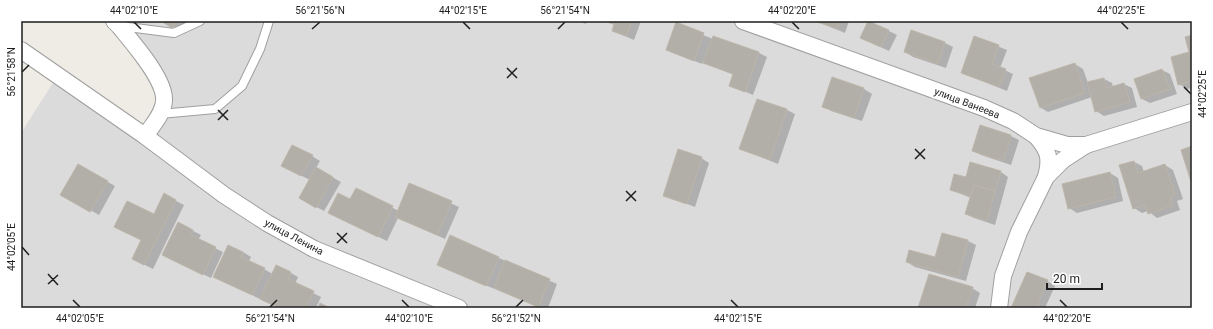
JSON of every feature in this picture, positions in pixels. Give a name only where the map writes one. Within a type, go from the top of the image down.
[{"type":"street","name":"улица Ванеева","points":[[743,21],[984,108],[1013,121],[1036,136],[1059,144],[1086,145],[1192,112]]},
{"type":"street","points":[[117,23],[154,73],[162,88],[164,101],[160,114],[145,136]]},
{"type":"street","name":"улица Ленина","points":[[21,50],[145,136],[224,195],[267,223],[308,246],[372,274],[460,308]]},
{"type":"street","points":[[999,308],[1003,276],[1019,232],[1046,178],[1049,165],[1048,149],[1036,136]]},
{"type":"street","points":[[1046,178],[1063,160],[1086,145]]},
{"type":"lane","points":[[117,23],[174,33],[200,21]]},
{"type":"lane","points":[[160,114],[215,109],[242,86],[260,49],[269,21]]},
{"type":"shaded area","points":[[114,21],[1192,21],[1192,308],[21,308],[21,133],[58,75],[145,135],[164,101]],"holes":[[[1037,136],[1085,145],[1049,165]]]},
{"type":"building","points":[[161,21],[177,21],[172,28]]},
{"type":"building","points":[[605,21],[632,21],[626,36],[612,31],[614,24]]},
{"type":"building","points":[[815,21],[840,21],[837,29]]},
{"type":"building","points":[[868,21],[889,30],[881,47],[860,38]]},
{"type":"building","points":[[676,22],[704,33],[694,61],[666,50]]},
{"type":"building","points":[[911,30],[945,42],[938,64],[904,52]]},
{"type":"building","points":[[1192,35],[1192,81],[1178,85],[1171,57],[1189,52],[1185,37]]},
{"type":"building","points":[[713,36],[759,52],[745,92],[729,86],[733,74],[703,63]]},
{"type":"building","points":[[974,36],[999,45],[992,64],[1006,69],[999,87],[961,73]]},
{"type":"building","points":[[1075,63],[1085,93],[1040,108],[1029,78]]},
{"type":"building","points":[[1162,69],[1170,89],[1141,99],[1134,79]]},
{"type":"building","points":[[832,77],[864,88],[854,118],[822,107]]},
{"type":"building","points":[[1104,78],[1107,88],[1124,83],[1130,102],[1095,112],[1087,82]]},
{"type":"building","points":[[757,99],[787,109],[770,160],[739,149]]},
{"type":"building","points":[[980,125],[1011,135],[1003,161],[972,151]]},
{"type":"building","points":[[292,145],[313,155],[301,176],[281,166]]},
{"type":"building","points":[[1192,146],[1192,185],[1181,150]]},
{"type":"building","points":[[678,149],[702,157],[687,204],[663,196]]},
{"type":"building","points":[[1134,161],[1138,173],[1165,164],[1175,195],[1170,197],[1173,205],[1148,214],[1145,205],[1133,209],[1119,165]]},
{"type":"building","points":[[970,162],[1001,171],[995,191],[974,185],[970,196],[950,190],[954,174],[966,177]]},
{"type":"building","points":[[78,164],[108,181],[90,212],[60,195]]},
{"type":"building","points":[[316,167],[333,177],[316,208],[299,198]]},
{"type":"building","points":[[1110,172],[1116,197],[1068,209],[1062,184]]},
{"type":"building","points":[[409,183],[452,201],[437,235],[395,217]]},
{"type":"building","points":[[974,185],[995,191],[987,221],[965,214]]},
{"type":"building","points":[[356,188],[393,206],[378,237],[328,213],[338,193],[350,199]]},
{"type":"building","points":[[164,193],[176,200],[144,265],[132,259],[141,240],[114,227],[127,201],[154,214]]},
{"type":"building","points":[[178,222],[193,230],[191,235],[216,247],[203,275],[162,255]]},
{"type":"building","points":[[942,233],[968,240],[958,277],[906,262],[909,250],[935,257]]},
{"type":"building","points":[[450,235],[499,257],[486,286],[437,265]]},
{"type":"building","points":[[228,245],[243,252],[241,257],[265,268],[252,295],[213,277]]},
{"type":"building","points":[[505,260],[550,279],[538,307],[494,288]]},
{"type":"building","points":[[276,265],[291,272],[288,279],[314,291],[306,308],[279,308],[260,299]]},
{"type":"building","points":[[1027,272],[1048,280],[1037,305],[1044,308],[1011,308]]},
{"type":"building","points":[[929,274],[973,287],[966,308],[918,308]]},
{"type":"building","points":[[320,303],[330,308],[318,308]]}]
